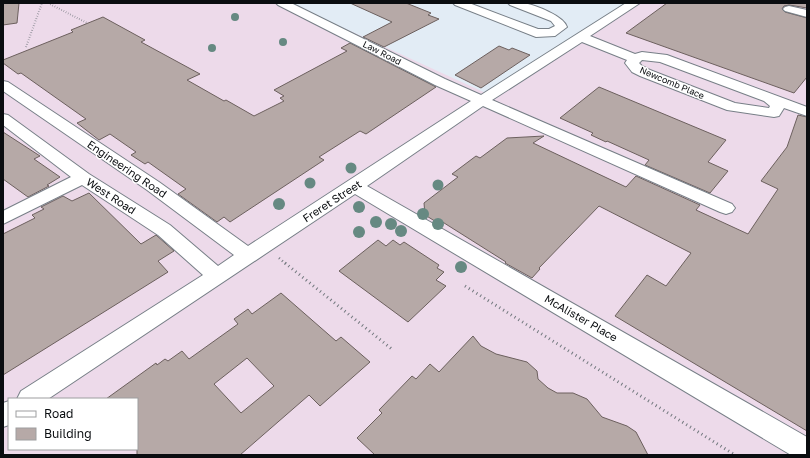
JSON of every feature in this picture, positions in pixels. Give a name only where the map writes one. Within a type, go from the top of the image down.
[{"type":"street","name":"Law Road","points":[[282,3],[440,82],[484,100],[726,208]]},
{"type":"street","points":[[459,3],[536,32],[551,33],[560,28],[560,23],[555,19],[514,3]]},
{"type":"street","name":"Freret Street","points":[[31,398],[634,3]]},
{"type":"street","points":[[789,9],[807,14]]},
{"type":"street","points":[[582,37],[634,58]]},
{"type":"street","name":"Newcomb Place","points":[[770,99],[778,106],[774,113],[732,107],[645,73],[637,69],[632,63],[634,58],[642,56],[662,58],[807,112]]},
{"type":"street","name":"Engineering Road","points":[[3,85],[153,186],[248,256]]},
{"type":"street","name":"West Road","points":[[3,118],[84,178],[164,230],[217,276]]},
{"type":"street","points":[[3,218],[84,178]]},
{"type":"street","name":"McAlister Place","points":[[355,186],[807,451]]},
{"type":"path","points":[[26,47],[42,3]]},
{"type":"path","points":[[48,3],[87,23]]},
{"type":"path","points":[[279,258],[393,350]]},
{"type":"path","points":[[465,286],[735,455]]},
{"type":"shaded area","points":[[3,3],[289,3],[490,95],[634,3],[807,3],[807,455],[3,455]]},
{"type":"building","points":[[3,3],[19,3],[17,23],[3,25]]},
{"type":"building","points":[[350,3],[406,3],[431,13],[428,15],[439,19],[384,47],[363,37],[392,22]]},
{"type":"building","points":[[667,3],[807,3],[807,8],[789,5],[784,6],[782,9],[785,12],[807,18],[807,77],[794,93],[626,33]]},
{"type":"building","points":[[103,17],[145,40],[141,42],[200,74],[187,80],[254,116],[284,101],[280,98],[284,96],[274,90],[347,51],[341,48],[350,43],[436,87],[366,134],[360,131],[319,157],[324,160],[230,222],[224,217],[217,222],[178,194],[186,189],[148,162],[145,164],[131,155],[136,152],[110,134],[99,140],[77,123],[86,119],[21,73],[18,74],[3,63],[3,60],[73,32],[71,30]]},
{"type":"building","points":[[499,46],[509,50],[512,48],[530,55],[481,88],[455,75]]},
{"type":"building","points":[[599,87],[726,140],[708,162],[728,171],[710,193],[645,165],[649,160],[591,135],[593,133],[560,118]]},
{"type":"building","points":[[798,115],[807,117],[807,431],[615,316],[647,275],[666,286],[691,253],[599,206],[539,268],[540,269],[532,278],[505,263],[506,262],[441,221],[438,223],[425,215],[424,203],[458,177],[452,174],[476,156],[480,158],[507,138],[544,136],[533,143],[626,187],[636,176],[700,205],[696,210],[748,234],[778,189],[761,181],[787,147]]},
{"type":"building","points":[[3,132],[40,156],[34,159],[60,177],[47,185],[49,186],[28,197],[3,179]]},
{"type":"building","points":[[89,193],[141,244],[156,235],[174,251],[158,261],[168,272],[3,375],[3,234],[35,218],[32,215],[44,209],[41,207],[63,196],[72,201]]},
{"type":"building","points":[[378,240],[386,246],[393,240],[400,245],[404,242],[439,265],[437,268],[444,272],[436,280],[446,286],[408,322],[339,271]]},
{"type":"building","points":[[281,293],[336,341],[341,337],[370,362],[320,406],[309,395],[240,455],[137,455],[138,398],[107,398],[156,363],[157,365],[165,359],[168,361],[182,351],[189,359],[238,324],[234,319],[248,309],[252,314]],"holes":[[[247,358],[274,386],[241,413],[214,384]]]},
{"type":"building","points":[[473,336],[481,346],[496,354],[527,362],[537,371],[538,379],[548,388],[557,393],[573,393],[587,399],[602,417],[627,426],[636,432],[648,455],[375,455],[357,438],[382,413],[379,410],[412,376],[416,379],[430,364],[439,372]]}]
